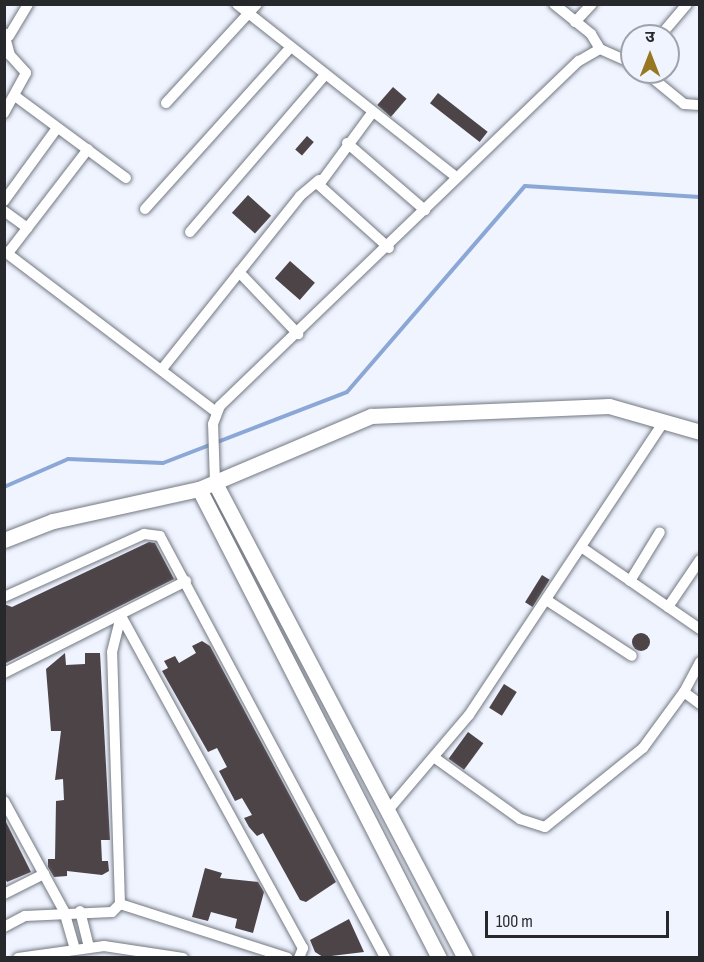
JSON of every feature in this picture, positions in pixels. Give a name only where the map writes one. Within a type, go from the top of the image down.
[{"type":"street","points":[[4,113],[26,73],[10,55],[7,34],[28,4]]},
{"type":"street","points":[[237,4],[324,76],[456,177]]},
{"type":"street","points":[[166,103],[257,4]]},
{"type":"street","points":[[554,4],[575,22],[600,49],[620,58]]},
{"type":"street","points":[[575,22],[592,4]]},
{"type":"street","points":[[670,24],[687,4]]},
{"type":"street","points":[[145,209],[290,48]]},
{"type":"street","points":[[465,957],[389,809],[215,483],[211,468],[213,424],[215,411],[389,248],[456,177],[579,61],[600,49]]},
{"type":"street","points":[[190,232],[324,76]]},
{"type":"street","points":[[660,84],[684,104],[699,105]]},
{"type":"street","points":[[15,96],[126,178]]},
{"type":"street","points":[[162,369],[239,272],[319,180],[372,113]]},
{"type":"street","points":[[4,201],[57,128]]},
{"type":"street","points":[[347,143],[425,210]]},
{"type":"street","points":[[88,149],[6,252],[215,411]]},
{"type":"street","points":[[319,180],[321,190],[389,248]]},
{"type":"street","points":[[4,211],[27,228]]},
{"type":"street","points":[[239,272],[297,334]]},
{"type":"street","points":[[4,540],[53,521],[199,489],[371,416],[590,405],[628,409],[699,432]]},
{"type":"street","points":[[389,809],[435,758],[548,601],[584,549],[664,422]]},
{"type":"street","points":[[199,489],[439,957]]},
{"type":"street","points":[[630,581],[660,532]]},
{"type":"street","points":[[4,597],[144,534],[165,541],[385,957]]},
{"type":"street","points":[[584,549],[699,629]]},
{"type":"street","points":[[668,607],[699,560]]},
{"type":"street","points":[[4,673],[121,616],[186,581]]},
{"type":"street","points":[[548,601],[632,656]]},
{"type":"street","points":[[4,927],[25,916],[64,910],[112,912],[120,904],[112,652],[121,616]]},
{"type":"street","points":[[121,616],[299,940],[299,957]]},
{"type":"street","points":[[435,758],[526,822],[546,827],[643,748],[684,692],[699,662]]},
{"type":"street","points":[[684,692],[699,704]]},
{"type":"street","points":[[4,801],[64,910],[74,946]]},
{"type":"street","points":[[4,894],[44,874]]},
{"type":"street","points":[[120,904],[288,957]]},
{"type":"street","points":[[80,911],[89,946]]},
{"type":"street","points":[[18,957],[74,946],[139,948],[183,957]]},
{"type":"building","points":[[393,87],[407,99],[391,117],[377,105]]},
{"type":"building","points":[[438,93],[488,132],[480,142],[430,103]]},
{"type":"building","points":[[307,136],[314,142],[302,155],[295,150]]},
{"type":"building","points":[[248,195],[271,216],[255,234],[232,213]]},
{"type":"building","points":[[290,261],[315,283],[300,300],[275,278]]},
{"type":"building","points":[[149,542],[155,543],[174,579],[4,664],[4,604],[12,607]]},
{"type":"building","points":[[542,575],[550,580],[533,607],[525,602]]},
{"type":"building","points":[[637,633],[645,633],[650,638],[648,649],[637,651],[632,646],[632,638]]},
{"type":"building","points":[[202,641],[210,646],[336,882],[306,902],[300,900],[263,833],[257,836],[249,827],[244,818],[252,815],[242,798],[235,801],[219,771],[227,767],[217,748],[208,752],[162,671],[168,668],[164,661],[175,656],[179,663],[196,653],[192,646]]},
{"type":"building","points":[[65,653],[66,665],[85,664],[85,653],[100,653],[110,840],[101,840],[102,861],[108,861],[109,871],[102,875],[67,871],[67,876],[54,877],[48,867],[48,859],[55,859],[56,801],[64,800],[63,779],[55,780],[61,731],[51,731],[46,669]]},
{"type":"building","points":[[504,684],[517,692],[502,716],[489,708]]},
{"type":"building","points":[[468,732],[483,743],[464,770],[449,759]]},
{"type":"building","points":[[4,818],[31,872],[7,882],[4,877]]},
{"type":"building","points":[[205,868],[222,873],[220,878],[258,882],[264,892],[253,933],[235,928],[237,919],[211,912],[208,921],[192,917]]},
{"type":"building","points":[[349,919],[364,952],[323,957],[315,952],[310,940]]},
{"type":"waterway","points":[[4,487],[68,459],[163,463],[347,392],[525,186],[700,197]]}]
